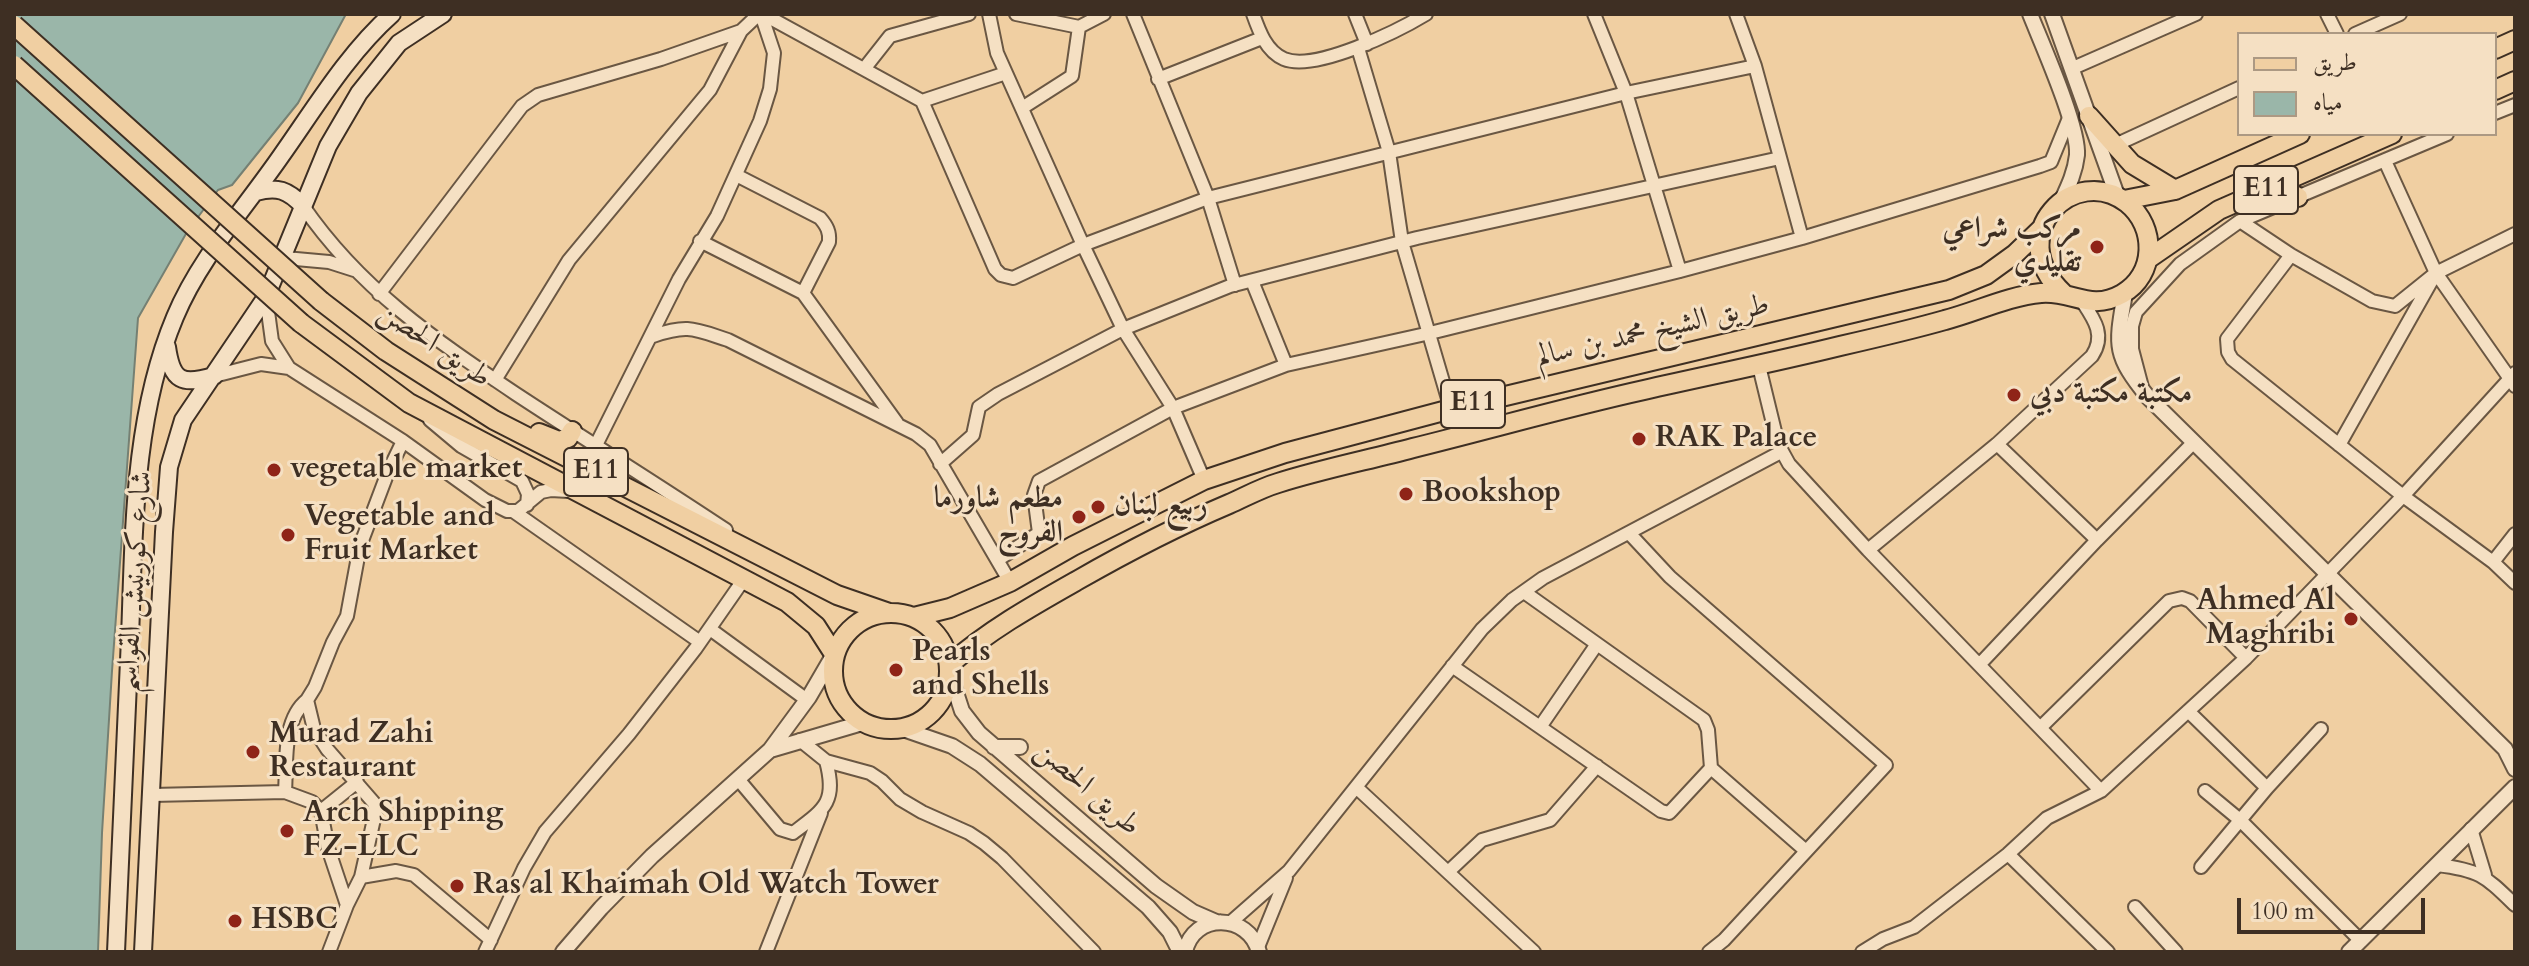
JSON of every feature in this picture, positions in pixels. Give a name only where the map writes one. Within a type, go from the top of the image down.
[{"type":"main road","name":"شارع كورنيش القواسم","points":[[116,952],[133,562],[142,450],[154,382],[166,341],[176,315],[205,263],[335,81],[375,29],[392,14]]},
{"type":"main road","name":"شارع كورنيش القواسم","points":[[143,952],[169,467],[183,420],[266,297],[285,258],[328,146],[359,93],[399,43],[443,14]]},
{"type":"main road","name":"طريق الحصن","points":[[14,25],[321,301],[386,351],[494,420],[837,595],[889,613]]},
{"type":"main road","name":"طريق الحصن","points":[[14,65],[301,323],[409,403],[787,602],[816,626],[834,654]]},
{"type":"main road","points":[[2089,116],[2132,164],[2175,190]]},
{"type":"main road","name":"E11","points":[[2121,199],[2175,190],[2296,136]]},
{"type":"main road","name":"E11","points":[[2148,259],[2219,210],[2387,136]]},
{"type":"main road","points":[[2277,185],[2298,197]]},
{"type":"main road","points":[[256,192],[271,188],[285,190],[303,206]]},
{"type":"main road","points":[[2092,192],[2121,199],[2137,212],[2149,242],[2148,259],[2136,284],[2110,300],[2082,301],[2063,293],[2050,281],[2041,265],[2038,247],[2041,229],[2049,214],[2061,202],[2076,195],[2092,192]]},
{"type":"main road","name":"طريق الشيخ محمد بن سالم","points":[[914,617],[950,608],[1010,582],[1073,546],[1204,480],[1285,453],[1451,409],[1949,290],[1986,275],[2015,254],[2041,229]]},
{"type":"main road","name":"طريق الشيخ محمد بن سالم","points":[[950,669],[982,636],[1109,562],[1188,521],[1276,483],[1641,391],[1759,366],[1946,320],[2013,298],[2063,293]]},
{"type":"main road","points":[[321,301],[497,411],[545,436],[559,441],[568,438],[572,431]]},
{"type":"main road","points":[[166,341],[169,361],[176,374],[193,382],[214,376]]},
{"type":"main road","points":[[889,613],[914,617],[938,636],[950,669],[946,693],[936,709],[921,722],[903,729],[889,730],[862,723],[850,713],[840,700],[833,677],[834,654],[842,637],[855,624],[871,616],[889,613]]},
{"type":"street","points":[[495,380],[569,260],[710,90],[741,31],[761,14]]},
{"type":"street","points":[[761,14],[922,101],[995,269],[1001,275],[1013,278],[1083,245],[1208,198],[1626,93],[1755,66]]},
{"type":"street","points":[[595,447],[700,241],[717,216],[760,121],[770,89],[774,53],[761,14]]},
{"type":"street","points":[[864,69],[890,36],[969,14]]},
{"type":"street","points":[[989,14],[997,53],[1083,245],[1123,329],[1173,408],[1204,480]]},
{"type":"street","points":[[1016,14],[1079,27],[1104,14]]},
{"type":"street","points":[[1133,14],[1208,198],[1235,285]]},
{"type":"street","points":[[1253,14],[1262,38],[1271,50],[1285,60],[1304,62],[1362,46],[1426,14]]},
{"type":"street","points":[[1355,14],[1389,152],[1402,242],[1451,409]]},
{"type":"street","points":[[1594,14],[1626,93],[1680,271]]},
{"type":"street","points":[[1736,14],[1755,66],[1802,238]]},
{"type":"street","points":[[2030,14],[2069,118],[2077,152],[2074,174],[2061,202]]},
{"type":"street","points":[[2052,14],[2121,199]]},
{"type":"street","points":[[2073,68],[2196,14]]},
{"type":"street","points":[[2327,14],[2336,32]]},
{"type":"street","points":[[2360,32],[2400,14]]},
{"type":"street","points":[[1022,108],[1072,76],[1079,27]]},
{"type":"street","points":[[379,294],[522,106],[538,95],[741,31]]},
{"type":"street","points":[[1158,79],[1262,38]]},
{"type":"street","points":[[922,101],[1006,73]]},
{"type":"street","points":[[2113,146],[2237,89]]},
{"type":"street","points":[[999,559],[1039,533],[1034,495],[1039,481],[1173,408],[1286,365],[1680,271],[1802,238],[2051,162],[2069,118]]},
{"type":"street","points":[[2142,390],[2132,349],[2132,326],[2136,312],[2180,264],[2240,221],[2442,136]]},
{"type":"street","points":[[940,464],[973,435],[979,407],[1123,329],[1235,285],[1402,242],[1780,158]]},
{"type":"street","points":[[1862,952],[1883,939],[1914,927],[2008,854],[2047,818],[2101,791],[2246,658],[2513,379],[2436,273],[2385,161]]},
{"type":"street","points":[[736,175],[820,218],[826,225],[829,242],[803,293]]},
{"type":"street","points":[[303,206],[354,270],[439,342],[778,564]]},
{"type":"street","points":[[2240,221],[2291,255],[2386,306],[2395,306],[2436,273],[2515,234]]},
{"type":"street","points":[[700,241],[803,293],[899,425]]},
{"type":"street","points":[[2291,255],[2227,339],[2232,359],[2403,496],[2493,562],[2515,583]]},
{"type":"street","points":[[285,258],[329,262],[354,270]]},
{"type":"street","points":[[2339,445],[2436,273]]},
{"type":"street","points":[[1252,281],[1286,365]]},
{"type":"street","points":[[2125,293],[2118,333],[2121,360],[2142,390],[2505,749],[2515,769]]},
{"type":"street","points":[[266,297],[272,341],[289,368]]},
{"type":"street","points":[[1868,550],[1997,444],[2087,361],[2095,351],[2099,332],[2082,301]]},
{"type":"street","points":[[653,336],[678,328],[698,330],[728,340],[899,425],[930,445],[1010,582]]},
{"type":"street","points":[[214,376],[261,364],[289,368],[403,441],[496,507],[513,511],[700,642]]},
{"type":"street","points":[[1759,366],[1781,452],[1868,550],[2101,791]]},
{"type":"street","points":[[409,403],[461,446],[522,481],[528,494],[527,505]]},
{"type":"street","points":[[285,792],[290,729],[298,707],[307,700],[347,616],[360,546],[403,441]]},
{"type":"street","points":[[1980,664],[2194,442]]},
{"type":"street","points":[[1997,444],[2097,540]]},
{"type":"street","points":[[1258,950],[1270,912],[1289,871],[1482,629],[1524,592],[1587,553],[1781,452]]},
{"type":"street","points":[[513,511],[527,505],[541,492],[574,491]]},
{"type":"street","points":[[1629,533],[1670,577],[1886,765],[1724,940],[1709,952]]},
{"type":"street","points":[[2493,562],[2515,534]]},
{"type":"street","points":[[361,877],[396,871],[414,875],[488,946],[524,868],[545,832],[629,734],[710,629],[744,579]]},
{"type":"street","points":[[1524,592],[1704,720],[1708,730],[1711,768],[1806,851]]},
{"type":"street","points":[[2041,727],[2169,601],[2190,601],[2246,658]]},
{"type":"street","points":[[710,629],[807,700]]},
{"type":"street","points":[[1540,727],[1597,644]]},
{"type":"street","points":[[563,952],[652,856],[770,750],[807,700],[834,654]]},
{"type":"street","points":[[1452,666],[1661,811],[1669,813],[1711,768]]},
{"type":"street","name":"طريق الحصن","points":[[950,669],[962,711],[994,747],[1169,896],[1193,912],[1242,927],[1252,936],[1258,950]]},
{"type":"street","points":[[307,700],[314,729],[327,749],[374,803],[376,810],[361,877],[329,952]]},
{"type":"street","points":[[2188,711],[2267,788]]},
{"type":"street","points":[[770,750],[862,723]]},
{"type":"street","name":"طريق الحصن","points":[[903,729],[952,746],[980,764],[1148,907],[1170,932],[1182,952]]},
{"type":"street","points":[[2201,867],[2321,729]]},
{"type":"street","points":[[800,740],[826,761],[870,773],[900,799],[984,843],[1094,952]]},
{"type":"street","points":[[994,747],[1020,747]]},
{"type":"street","points":[[766,952],[831,793],[826,761]]},
{"type":"street","points":[[1448,872],[1482,840],[1550,820],[1597,766]]},
{"type":"street","points":[[738,779],[784,832],[793,833],[821,813]]},
{"type":"street","points":[[321,811],[357,782]]},
{"type":"street","points":[[1356,787],[1534,952]]},
{"type":"street","points":[[2349,952],[2515,787]]},
{"type":"street","points":[[2205,791],[2240,820],[2361,941]]},
{"type":"street","points":[[152,795],[285,792],[312,802],[321,811],[328,848],[347,905]]},
{"type":"street","points":[[2471,829],[2485,875]]},
{"type":"street","points":[[2008,854],[2108,952]]},
{"type":"street","points":[[2437,865],[2464,868],[2485,875],[2515,905]]},
{"type":"street","points":[[1182,952],[1192,935],[1203,926],[1223,922],[1289,871]]},
{"type":"street","points":[[2135,907],[2176,952]]},
{"type":"street","points":[[1883,939],[1893,952]]},
{"type":"water","points":[[14,14],[346,14],[298,103],[232,185],[218,190],[187,232],[138,318],[112,671],[98,952],[14,952]]},
{"type":"place","name":"مركب شراعي تقليدي","points":[[2097,247]]},
{"type":"place","name":"مكتبة مكتبة دبي","points":[[2014,395]]},
{"type":"place","name":"RAK Palace","points":[[1639,439]]},
{"type":"place","name":"vegetable market","points":[[274,470]]},
{"type":"place","name":"Bookshop","points":[[1406,494]]},
{"type":"place","name":"ربيع لبنان","points":[[1098,507]]},
{"type":"place","name":"مطعم شاورما الفروج","points":[[1079,517]]},
{"type":"place","name":"Vegetable and Fruit Market","points":[[288,535]]},
{"type":"place","name":"Ahmed Al Maghribi","points":[[2351,619]]},
{"type":"place","name":"Pearls and Shells","points":[[896,670]]},
{"type":"place","name":"Murad Zahi Restaurant","points":[[253,752]]},
{"type":"place","name":"Arch Shipping FZ-LLC","points":[[287,831]]},
{"type":"place","name":"Ras al Khaimah Old Watch Tower","points":[[457,886]]},
{"type":"place","name":"HSBC","points":[[235,921]]}]
